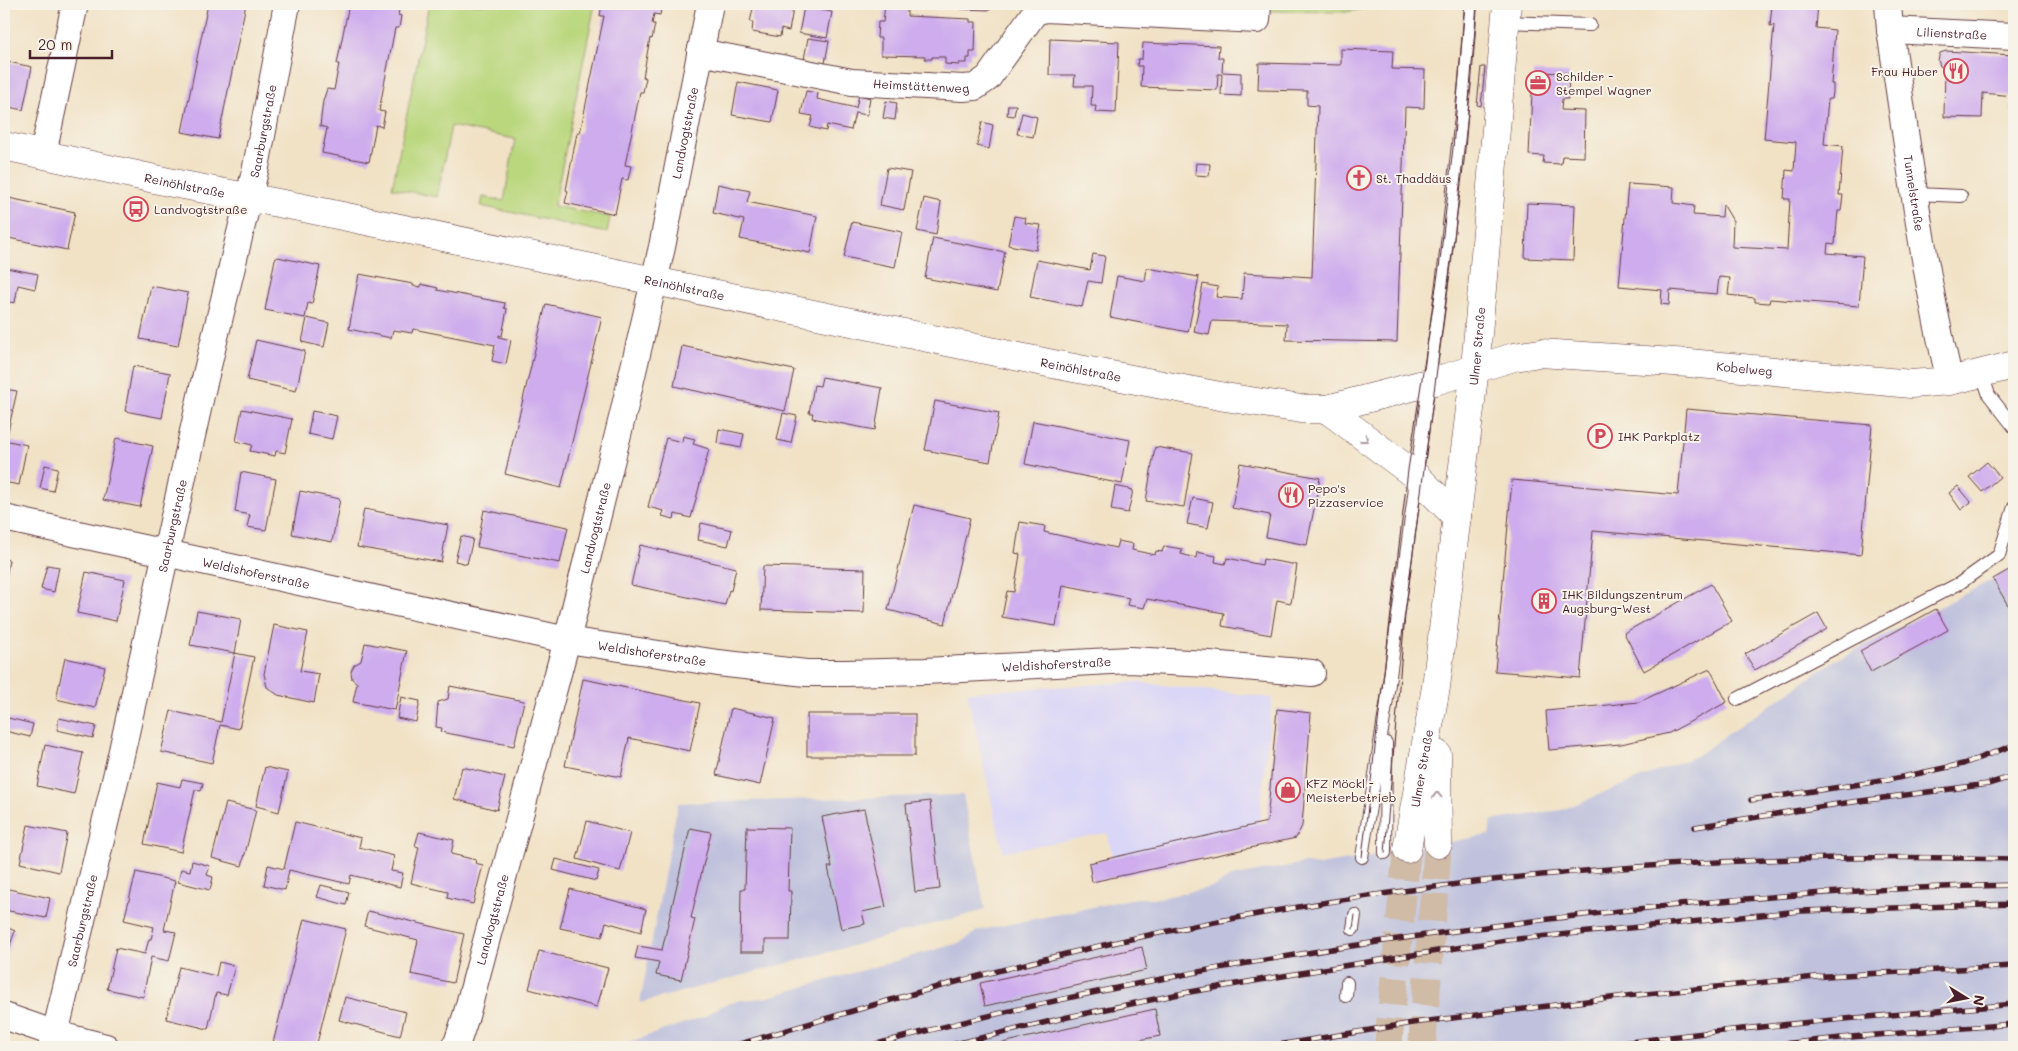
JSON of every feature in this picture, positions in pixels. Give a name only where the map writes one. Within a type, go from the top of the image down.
[{"type":"street","points":[[43,154],[75,4]]},
{"type":"street","name":"Saarburgstraße","points":[[54,1040],[248,197],[287,4]]},
{"type":"street","name":"Landvogtstraße","points":[[455,1047],[567,640],[654,281],[710,4]]},
{"type":"street","name":"Tunnelstraße","points":[[1888,4],[1890,30],[1916,194],[1942,346],[1950,381]]},
{"type":"street","name":"Heimstättenweg","points":[[700,52],[852,82],[963,88],[975,87],[988,78],[1035,12],[1046,9],[1257,12]]},
{"type":"street","name":"Ulmer Straße","points":[[1396,851],[1436,687],[1475,368],[1506,13]]},
{"type":"street","name":"Lilienstraße","points":[[1890,30],[2014,36]]},
{"type":"street","name":"Reinöhlstraße","points":[[4,146],[1225,397],[1301,409],[1327,409],[1475,368]]},
{"type":"street","name":"Kobelweg","points":[[1475,368],[1514,357],[1540,353],[1689,363],[1893,383],[1950,381],[2014,365]]},
{"type":"street","points":[[1327,409],[1416,476],[1457,517]]},
{"type":"street","name":"Weldishoferstraße","points":[[4,518],[567,640],[718,663],[806,673],[925,671],[1129,660],[1209,664],[1312,673]]},
{"type":"street","name":"Ulmer Straße","points":[[1436,687],[1438,844]]},
{"type":"street","points":[[4,1016],[54,1040],[106,1047]]},
{"type":"lane","points":[[1362,857],[1387,699],[1446,252],[1465,81],[1471,4]]},
{"type":"lane","points":[[1506,13],[1590,26]]},
{"type":"lane","points":[[1916,194],[1961,196]]},
{"type":"lane","points":[[1982,374],[1989,395],[2014,427]]},
{"type":"lane","points":[[1737,699],[1960,583],[1999,555],[2014,507]]},
{"type":"lane","points":[[1387,699],[1396,851]]},
{"type":"lane","points":[[1353,929],[1355,915]]},
{"type":"shaded area","points":[[2014,566],[2014,1047],[614,1047],[703,1017],[721,1006],[741,1000],[765,998],[962,942],[977,931],[1136,898],[1160,898],[1213,887],[1231,877],[1305,863],[1319,865],[1489,835],[1491,821],[1561,810],[1696,756],[1834,661],[1988,582]]},
{"type":"shaded area","points":[[1136,682],[1272,698],[1259,824],[1113,857],[1107,833],[1003,852],[967,692]]},
{"type":"shaded area","points":[[963,795],[985,910],[640,1003],[678,803]]},
{"type":"green space","points":[[429,4],[595,4],[554,206],[610,217],[607,233],[481,206],[483,197],[504,201],[515,139],[451,126],[437,197],[392,188]]},
{"type":"green space","points":[[1270,4],[1392,4],[1346,12],[1270,11]]},
{"type":"building","points":[[208,4],[246,4],[218,139],[182,132]]},
{"type":"building","points":[[349,4],[400,4],[398,15],[401,16],[399,28],[395,28],[379,111],[385,112],[382,127],[376,125],[369,162],[322,153],[327,128],[320,126],[323,101],[327,89],[334,90],[339,64],[337,64]]},
{"type":"building","points":[[602,4],[662,4],[660,15],[654,14],[652,24],[655,24],[652,39],[650,38],[643,77],[646,78],[643,92],[640,92],[625,165],[631,166],[628,180],[622,179],[615,214],[565,203],[577,133],[580,133],[604,16],[600,16]]},
{"type":"building","points":[[754,4],[794,4],[789,31],[781,29],[780,37],[752,32],[753,22],[750,22]]},
{"type":"building","points":[[885,4],[907,4],[907,16],[970,19],[970,22],[976,22],[975,52],[970,52],[970,58],[967,58],[967,63],[959,63],[959,65],[945,64],[945,57],[925,59],[925,56],[881,55],[881,38],[877,38],[878,22],[883,22]]},
{"type":"building","points":[[962,4],[991,4],[990,10],[961,9]]},
{"type":"building","points":[[1772,4],[1818,4],[1816,28],[1835,30],[1831,84],[1833,84],[1833,92],[1832,99],[1828,99],[1824,144],[1843,146],[1839,195],[1843,195],[1841,211],[1838,211],[1835,244],[1828,243],[1827,253],[1863,256],[1859,306],[1770,299],[1769,303],[1755,302],[1755,298],[1728,295],[1730,278],[1719,277],[1717,294],[1670,290],[1669,305],[1661,304],[1662,290],[1619,286],[1628,184],[1674,187],[1673,203],[1694,206],[1693,215],[1722,217],[1723,204],[1733,221],[1732,247],[1787,250],[1790,199],[1784,199],[1786,170],[1794,171],[1796,142],[1764,139],[1774,25],[1770,26]]},
{"type":"building","points":[[804,7],[832,12],[827,38],[799,33]]},
{"type":"building","points":[[808,38],[829,41],[825,63],[804,59]]},
{"type":"building","points":[[1050,39],[1119,42],[1116,113],[1095,112],[1096,106],[1091,106],[1092,86],[1074,86],[1075,75],[1049,75]]},
{"type":"building","points":[[1143,43],[1219,46],[1218,58],[1223,58],[1222,72],[1241,73],[1241,96],[1221,95],[1222,74],[1218,74],[1217,90],[1141,87],[1142,66],[1137,66],[1138,59],[1142,59]]},
{"type":"building","name":"St. Thaddäus","points":[[1341,49],[1393,51],[1392,69],[1425,70],[1424,108],[1405,107],[1397,342],[1286,340],[1287,324],[1212,321],[1209,335],[1194,332],[1203,284],[1218,287],[1216,297],[1242,299],[1244,273],[1312,277],[1318,106],[1307,105],[1307,91],[1258,90],[1259,63],[1341,65]]},
{"type":"building","points":[[1946,51],[2014,55],[2014,111],[2011,111],[2013,96],[1983,93],[1982,118],[1944,117],[1945,68],[1940,66],[1938,60],[1940,53]]},
{"type":"building","points":[[4,61],[32,67],[23,110],[4,106]]},
{"type":"building","points":[[1481,67],[1485,67],[1481,106],[1477,105]]},
{"type":"building","points":[[1533,72],[1569,73],[1568,99],[1562,99],[1561,110],[1585,111],[1584,157],[1562,156],[1561,164],[1543,163],[1544,156],[1529,155]]},
{"type":"building","points":[[738,82],[778,90],[772,122],[732,115]]},
{"type":"building","points":[[806,91],[818,93],[817,99],[856,108],[859,95],[870,98],[867,115],[855,113],[851,130],[827,125],[826,131],[810,127],[813,116],[801,114]]},
{"type":"building","points":[[886,101],[897,103],[895,120],[883,118]]},
{"type":"building","points":[[1008,105],[1016,105],[1014,116],[1007,115]]},
{"type":"building","points":[[1022,113],[1037,117],[1033,137],[1017,134]]},
{"type":"building","points":[[982,122],[993,125],[989,149],[977,146]]},
{"type":"building","points":[[1196,163],[1210,164],[1209,176],[1195,175]]},
{"type":"building","points":[[887,168],[911,172],[904,210],[880,205]]},
{"type":"building","points":[[718,184],[750,191],[747,202],[817,216],[810,253],[740,239],[744,220],[713,213]]},
{"type":"building","points":[[4,197],[75,212],[67,250],[4,237]]},
{"type":"building","points":[[924,198],[941,202],[936,235],[917,231]]},
{"type":"building","points":[[1527,203],[1575,205],[1573,260],[1525,258]]},
{"type":"building","points":[[1014,216],[1026,218],[1025,223],[1041,225],[1036,250],[1008,245]]},
{"type":"building","points":[[852,222],[902,232],[895,267],[844,257]]},
{"type":"building","points":[[933,238],[1005,252],[997,292],[925,278]]},
{"type":"building","points":[[1093,254],[1105,256],[1101,283],[1088,281],[1082,307],[1030,297],[1037,260],[1090,270]]},
{"type":"building","points":[[278,257],[320,266],[312,304],[308,303],[305,318],[265,310],[275,259]]},
{"type":"building","points":[[6,268],[38,274],[35,289],[18,285],[15,303],[4,301]]},
{"type":"building","points":[[1147,268],[1199,277],[1188,332],[1110,317],[1117,276],[1145,281]]},
{"type":"building","points":[[359,274],[413,284],[413,286],[421,287],[421,284],[438,288],[437,290],[505,303],[504,308],[507,309],[502,336],[499,335],[499,337],[511,340],[506,364],[492,361],[495,345],[413,329],[412,333],[393,330],[391,338],[349,329]]},
{"type":"building","points":[[151,286],[188,293],[178,346],[140,339]]},
{"type":"building","points":[[546,304],[602,317],[561,488],[505,474]]},
{"type":"building","points":[[307,318],[329,323],[324,347],[302,342]]},
{"type":"building","points":[[256,340],[305,351],[296,391],[247,380]]},
{"type":"building","points":[[682,346],[794,370],[785,411],[674,386]]},
{"type":"building","points":[[133,366],[170,373],[162,418],[125,411]]},
{"type":"building","points":[[822,377],[882,388],[875,430],[812,418],[813,413],[809,413],[814,385],[820,386]]},
{"type":"building","points":[[4,389],[17,391],[7,436],[4,436]]},
{"type":"building","points":[[935,401],[999,413],[990,462],[925,450]]},
{"type":"building","points":[[242,409],[292,419],[285,453],[276,451],[275,456],[250,451],[252,445],[236,441]]},
{"type":"building","points":[[1686,409],[1872,425],[1861,555],[1593,531],[1580,678],[1495,671],[1512,480],[1678,495]]},
{"type":"building","points":[[312,411],[337,416],[332,439],[308,434]]},
{"type":"building","points":[[783,413],[797,416],[791,443],[777,440]]},
{"type":"building","points":[[1033,421],[1130,440],[1122,484],[1025,464]]},
{"type":"building","points":[[719,429],[744,434],[741,448],[717,443]]},
{"type":"building","points":[[683,436],[695,439],[693,444],[709,449],[691,518],[675,514],[674,519],[662,516],[664,511],[648,507],[666,438],[682,442]]},
{"type":"building","points":[[116,438],[153,446],[140,507],[103,500]]},
{"type":"building","points":[[4,440],[27,445],[19,485],[4,482]]},
{"type":"building","points":[[1155,447],[1193,453],[1184,507],[1146,501]]},
{"type":"building","points":[[1987,462],[2000,477],[1982,492],[1969,477]]},
{"type":"building","points":[[1240,463],[1320,478],[1307,545],[1266,537],[1270,515],[1232,508]]},
{"type":"building","points":[[45,465],[58,468],[53,491],[40,488]]},
{"type":"building","points":[[241,472],[276,479],[266,530],[247,527],[250,515],[235,512]]},
{"type":"building","points":[[1115,486],[1133,490],[1128,513],[1111,510]]},
{"type":"building","points":[[1958,486],[1971,502],[1961,510],[1949,493]]},
{"type":"building","points":[[300,491],[340,499],[332,542],[292,534]]},
{"type":"building","points":[[1193,498],[1213,502],[1208,528],[1187,524]]},
{"type":"building","points":[[914,505],[970,518],[945,624],[888,610]]},
{"type":"building","points":[[364,509],[448,525],[441,562],[357,547]]},
{"type":"building","points":[[484,510],[568,527],[560,563],[477,547]]},
{"type":"building","points":[[1020,522],[1045,526],[1044,532],[1116,548],[1118,541],[1133,544],[1132,550],[1155,555],[1156,551],[1162,552],[1164,546],[1182,549],[1181,554],[1196,558],[1197,552],[1216,556],[1215,562],[1225,564],[1227,558],[1262,565],[1263,559],[1297,565],[1291,603],[1277,600],[1271,635],[1222,626],[1224,613],[1147,599],[1144,608],[1127,605],[1129,598],[1063,585],[1056,626],[1002,617],[1007,591],[1014,592],[1020,554],[1015,553]]},
{"type":"building","points":[[701,523],[732,530],[728,546],[698,540]]},
{"type":"building","points":[[461,536],[473,539],[467,564],[455,561]]},
{"type":"building","points":[[640,545],[736,568],[731,591],[729,590],[725,605],[631,585]]},
{"type":"building","points":[[4,559],[9,560],[5,584],[4,584]]},
{"type":"building","points":[[47,565],[59,567],[54,592],[41,589]]},
{"type":"building","points":[[763,566],[865,569],[864,613],[761,610]]},
{"type":"building","points":[[2014,567],[2014,616],[1993,579]]},
{"type":"building","points":[[86,572],[125,580],[116,621],[77,613]]},
{"type":"building","points":[[1711,584],[1732,621],[1644,671],[1624,633]]},
{"type":"building","points":[[1936,609],[1948,630],[1871,672],[1860,651]]},
{"type":"building","points":[[197,611],[241,619],[235,653],[190,645]]},
{"type":"building","points":[[1818,613],[1827,629],[1755,670],[1745,654]]},
{"type":"building","points":[[274,625],[308,632],[300,671],[319,674],[314,703],[278,695],[267,687],[264,674]]},
{"type":"building","points":[[365,643],[407,651],[395,710],[353,702],[357,683],[352,679],[351,671],[354,665],[361,661]]},
{"type":"building","points":[[235,653],[254,657],[239,729],[220,725],[212,763],[161,752],[171,711],[221,722]]},
{"type":"building","points":[[65,658],[105,667],[95,708],[56,699]]},
{"type":"building","points":[[1710,669],[1727,702],[1669,733],[1621,744],[1549,750],[1546,711],[1639,702]]},
{"type":"building","points":[[583,679],[700,703],[690,751],[629,738],[621,777],[565,766]]},
{"type":"building","points":[[450,686],[524,701],[514,746],[441,732],[442,728],[436,727],[438,702],[448,699]]},
{"type":"building","points":[[401,697],[420,701],[416,722],[397,718]]},
{"type":"building","points":[[731,708],[775,718],[760,785],[716,775]]},
{"type":"building","points":[[1277,709],[1311,713],[1302,826],[1296,838],[1092,882],[1089,863],[1267,822]]},
{"type":"building","points":[[807,714],[915,714],[915,756],[807,756]]},
{"type":"building","points":[[8,718],[33,724],[30,737],[5,731]]},
{"type":"building","points":[[59,718],[96,726],[93,738],[57,730]]},
{"type":"building","points":[[45,745],[83,753],[74,794],[37,786]]},
{"type":"building","points":[[265,767],[288,772],[279,812],[256,806]]},
{"type":"building","points":[[462,767],[505,777],[497,810],[454,799]]},
{"type":"building","points":[[182,779],[203,783],[201,791],[195,790],[181,852],[144,844],[157,782],[180,787]]},
{"type":"building","points":[[930,801],[940,889],[915,892],[906,804]]},
{"type":"building","points":[[226,803],[256,810],[242,866],[212,858]]},
{"type":"building","points":[[864,809],[886,907],[862,912],[865,924],[841,929],[828,867],[832,867],[822,817]]},
{"type":"building","points":[[587,821],[630,833],[620,871],[577,859]]},
{"type":"building","points":[[295,822],[361,838],[359,847],[394,856],[391,871],[403,873],[400,887],[351,875],[349,884],[289,870],[285,890],[264,885],[268,865],[284,869]]},
{"type":"building","points":[[28,825],[67,833],[59,872],[20,863]]},
{"type":"building","points":[[747,827],[790,828],[788,891],[791,891],[790,940],[765,940],[765,952],[740,952],[741,889],[745,889]]},
{"type":"building","points":[[690,828],[711,832],[691,918],[695,919],[681,980],[656,975],[659,962],[635,958],[638,946],[662,950]]},
{"type":"building","points":[[419,832],[454,840],[451,854],[476,860],[475,863],[483,865],[473,904],[447,898],[448,892],[411,883],[419,847],[415,846]]},
{"type":"building","points":[[556,859],[599,870],[596,881],[553,870]]},
{"type":"building","points":[[192,861],[210,866],[207,875],[213,877],[210,890],[178,882],[181,869],[190,871]]},
{"type":"building","points":[[136,872],[175,881],[164,930],[176,932],[169,961],[151,957],[143,997],[107,989],[116,948],[145,954],[154,927],[124,920]]},
{"type":"building","points":[[321,885],[349,892],[346,905],[317,897]]},
{"type":"building","points":[[4,888],[50,898],[46,918],[4,910]]},
{"type":"building","points":[[570,889],[646,909],[641,932],[606,922],[602,937],[560,928]]},
{"type":"building","points":[[368,911],[464,934],[453,983],[411,974],[418,940],[364,926]]},
{"type":"building","points":[[304,919],[346,929],[316,1047],[289,1047],[273,1043]]},
{"type":"building","points":[[4,926],[15,931],[4,962]]},
{"type":"building","points":[[1142,947],[1147,970],[985,1006],[980,983]]},
{"type":"building","points":[[539,951],[608,968],[597,1007],[529,989]]},
{"type":"building","points":[[219,962],[235,966],[227,995],[216,993],[208,1029],[166,1019],[179,967],[216,976]]},
{"type":"building","points":[[345,997],[406,1012],[400,1036],[339,1020]]},
{"type":"building","points":[[1155,1009],[1160,1036],[1102,1047],[994,1047],[993,1045]]},
{"type":"tunnel","points":[[1422,1047],[1438,844]]},
{"type":"tunnel","points":[[1388,1047],[1407,849]]},
{"type":"tram line","points":[[1362,857],[1408,470],[1440,261],[1453,148],[1465,4]]},
{"type":"tram line","points":[[1385,853],[1405,615],[1464,161],[1477,4]]},
{"type":"tram line","points":[[1353,929],[1355,915]]},
{"type":"railway","points":[[1751,800],[1888,780],[1963,764],[2014,745]]},
{"type":"railway","points":[[1695,827],[1838,804],[1988,784],[2014,776]]},
{"type":"railway","points":[[730,1047],[941,986],[1047,958],[1154,934],[1367,896],[1474,882],[1582,871],[1690,864],[1798,859],[2014,859]]},
{"type":"railway","points":[[865,1047],[1022,1008],[1181,975],[1421,936],[1565,917],[1693,903],[1886,889],[2014,885]]},
{"type":"railway","points":[[943,1047],[1068,1017],[1184,993],[1507,940],[1801,911],[2014,904]]},
{"type":"railway","points":[[1266,1047],[1413,1023],[1626,996],[1826,976],[2014,966]]},
{"type":"railway","points":[[1593,1047],[1751,1028],[2014,1004]]},
{"type":"railway","points":[[1753,1047],[2014,1024]]},
{"type":"place","name":"Frau Huber","points":[[1956,71]]},
{"type":"place","name":"Schilder - Stempel Wagner","points":[[1538,83]]},
{"type":"place","name":"St. Thaddäus","points":[[1359,178]]},
{"type":"place","name":"Landvogtstraße","points":[[136,209]]},
{"type":"place","name":"IHK Parkplatz","points":[[1600,436]]},
{"type":"place","name":"Pepo's Pizzaservice","points":[[1291,495]]},
{"type":"place","name":"IHK Bildungszentrum Augsburg-West","points":[[1544,601]]},
{"type":"place","name":"KFZ Möckl - Meisterbetrieb","points":[[1288,790]]}]
